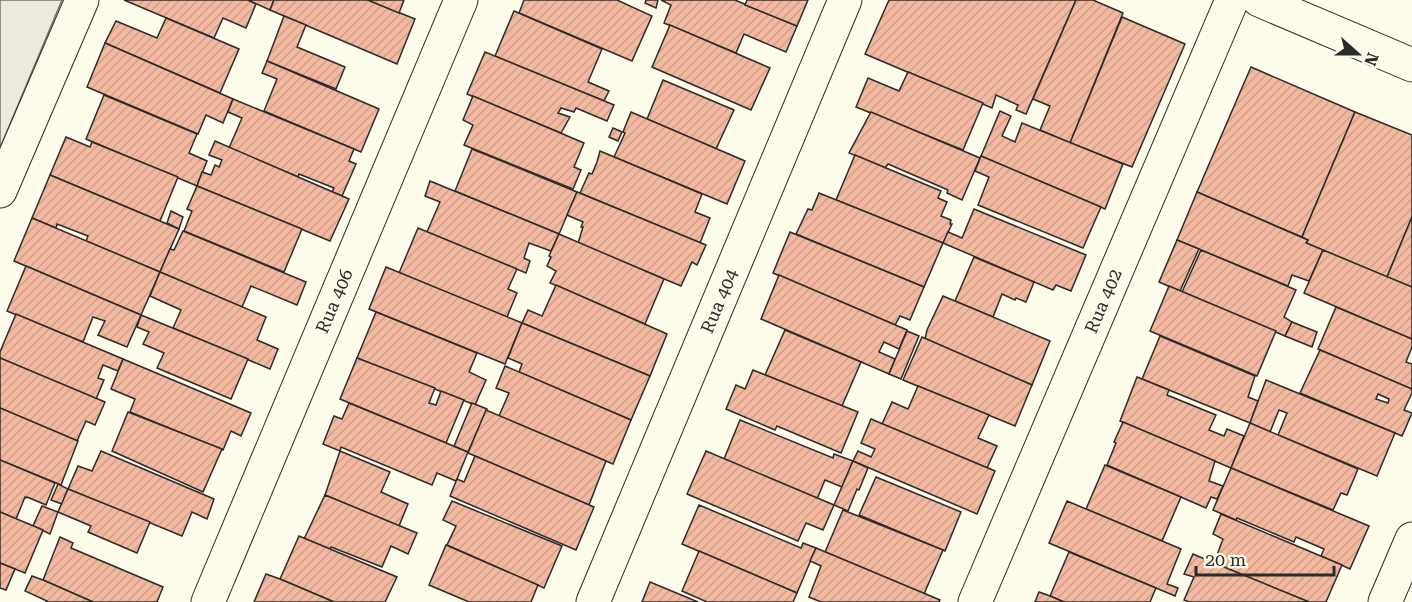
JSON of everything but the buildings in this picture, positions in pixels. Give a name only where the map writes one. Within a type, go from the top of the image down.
[{"type":"street","points":[[0,191],[82,0]]},
{"type":"street","name":"Rua 406","points":[[208,602],[461,0]]},
{"type":"street","name":"Rua 404","points":[[593,602],[845,0]]},
{"type":"street","name":"Rua 402","points":[[975,602],[1232,0]]},
{"type":"street","points":[[1259,0],[1412,65]]},
{"type":"street","points":[[1385,602],[1412,539]]},
{"type":"shaded area","points":[[0,0],[62,0],[0,148]]}]
